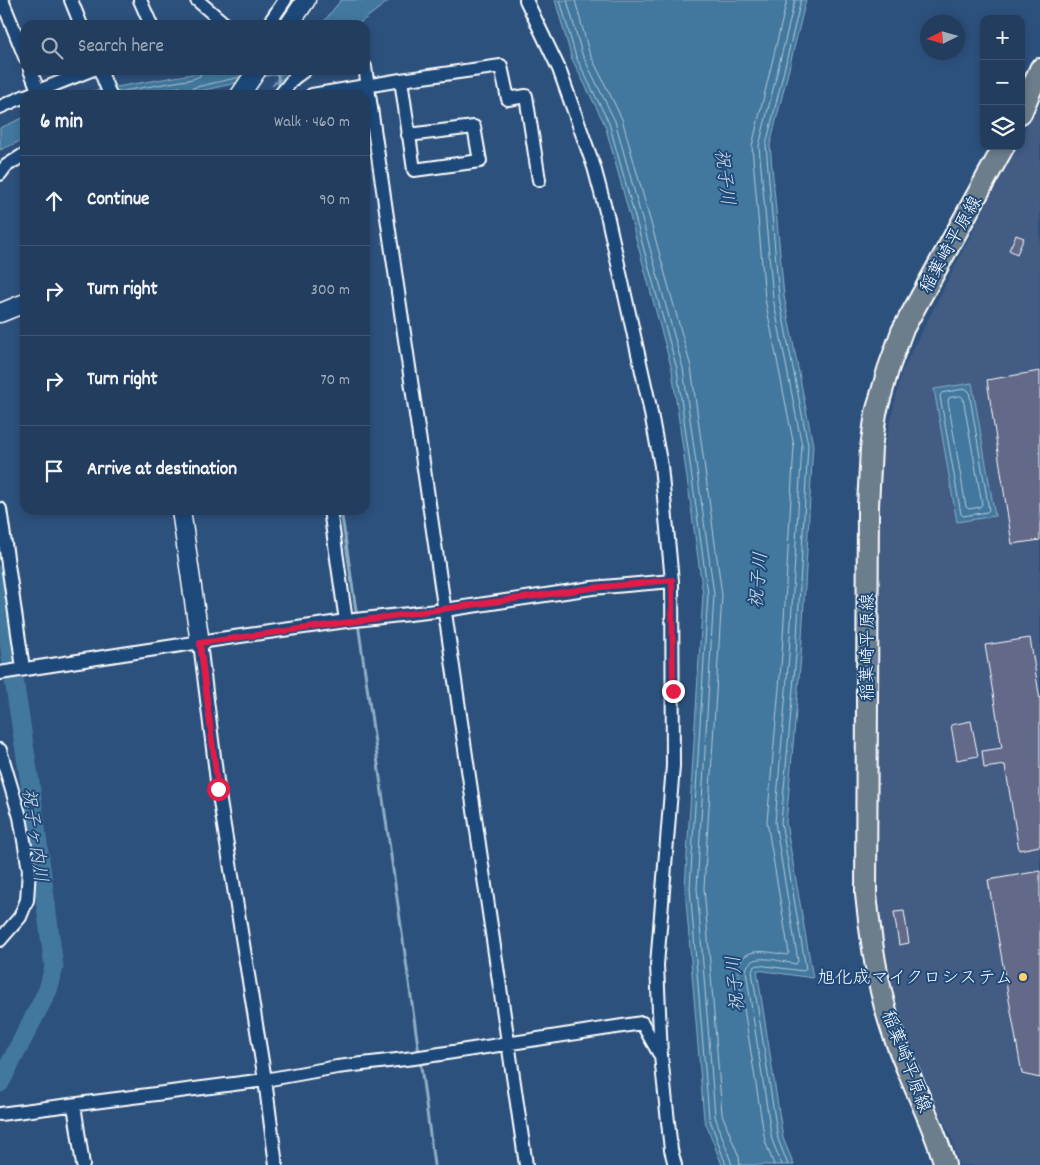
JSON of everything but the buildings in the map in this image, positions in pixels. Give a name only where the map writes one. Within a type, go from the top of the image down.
[{"type":"main road","points":[[1024,105],[1040,69]]},
{"type":"main road","name":"稲葉崎平原線","points":[[945,1165],[938,1138],[892,1031],[873,952],[866,894],[868,516],[871,448],[876,413],[888,370],[902,331],[1002,150]]},
{"type":"street","points":[[2,0],[20,45]]},
{"type":"street","points":[[71,0],[79,20]]},
{"type":"street","points":[[140,0],[148,20]]},
{"type":"street","points":[[196,0],[220,20]]},
{"type":"street","points":[[271,20],[285,0]]},
{"type":"street","points":[[293,20],[306,0]]},
{"type":"street","points":[[526,0],[559,69],[594,167],[608,219],[661,466],[672,580],[673,766],[657,965],[661,1056],[674,1165]]},
{"type":"street","points":[[340,90],[501,66],[508,99],[526,96],[539,180]]},
{"type":"street","points":[[30,75],[31,90]]},
{"type":"street","points":[[43,90],[89,75]]},
{"type":"street","points":[[100,75],[107,90]]},
{"type":"street","points":[[243,90],[254,75]]},
{"type":"street","points":[[284,90],[298,75]]},
{"type":"street","points":[[366,75],[369,90]]},
{"type":"street","points":[[401,80],[408,135],[414,170],[480,161],[474,127],[408,135]]},
{"type":"street","points":[[0,107],[20,99]]},
{"type":"street","points":[[370,99],[526,1165]]},
{"type":"street","points":[[0,174],[6,166],[20,157]]},
{"type":"street","points":[[0,313],[20,305]]},
{"type":"street","points":[[0,509],[22,669]]},
{"type":"street","points":[[182,515],[218,789],[265,1080],[276,1165]]},
{"type":"street","points":[[331,515],[348,621]]},
{"type":"street","points":[[3,672],[348,621],[445,610],[592,588],[672,580]]},
{"type":"street","points":[[0,750],[20,817],[29,870],[27,900],[20,917],[0,940]]},
{"type":"street","points":[[0,1114],[265,1080],[337,1067],[642,1023],[661,1056]]},
{"type":"street","points":[[74,1105],[84,1165]]},
{"type":"shaded area","points":[[1040,99],[1040,1165],[959,1165],[951,1136],[915,1065],[887,972],[875,895],[876,483],[902,371],[1014,150],[1025,150],[1025,128]]},
{"type":"water","points":[[341,0],[390,0],[364,20],[325,20]]},
{"type":"water","name":"祝子川","points":[[555,0],[806,0],[770,145],[784,296],[813,445],[801,656],[786,823],[813,978],[757,970],[783,1138],[794,1165],[722,1165],[704,1119],[685,888],[703,594],[672,370],[605,125],[572,59]]},
{"type":"water","points":[[186,75],[273,75],[205,90],[99,90]]},
{"type":"water","points":[[280,75],[288,75],[272,86]]},
{"type":"water","points":[[20,119],[20,141],[0,150],[0,128]]},
{"type":"water","points":[[972,383],[995,516],[957,522],[934,389]]},
{"type":"waterway","points":[[278,75],[279,84]]},
{"type":"waterway","points":[[342,515],[357,617]]},
{"type":"waterway","name":"祝子ヶ内川","points":[[0,575],[54,967],[48,990],[0,1083]]},
{"type":"waterway","points":[[358,623],[419,1053]]},
{"type":"waterway","points":[[420,1059],[434,1165]]},
{"type":"place","name":"旭化成マイクロシステム","points":[[1023,977]]},
{"type":"route","points":[[218,789],[200,643],[592,588],[672,580],[673,691]]}]
